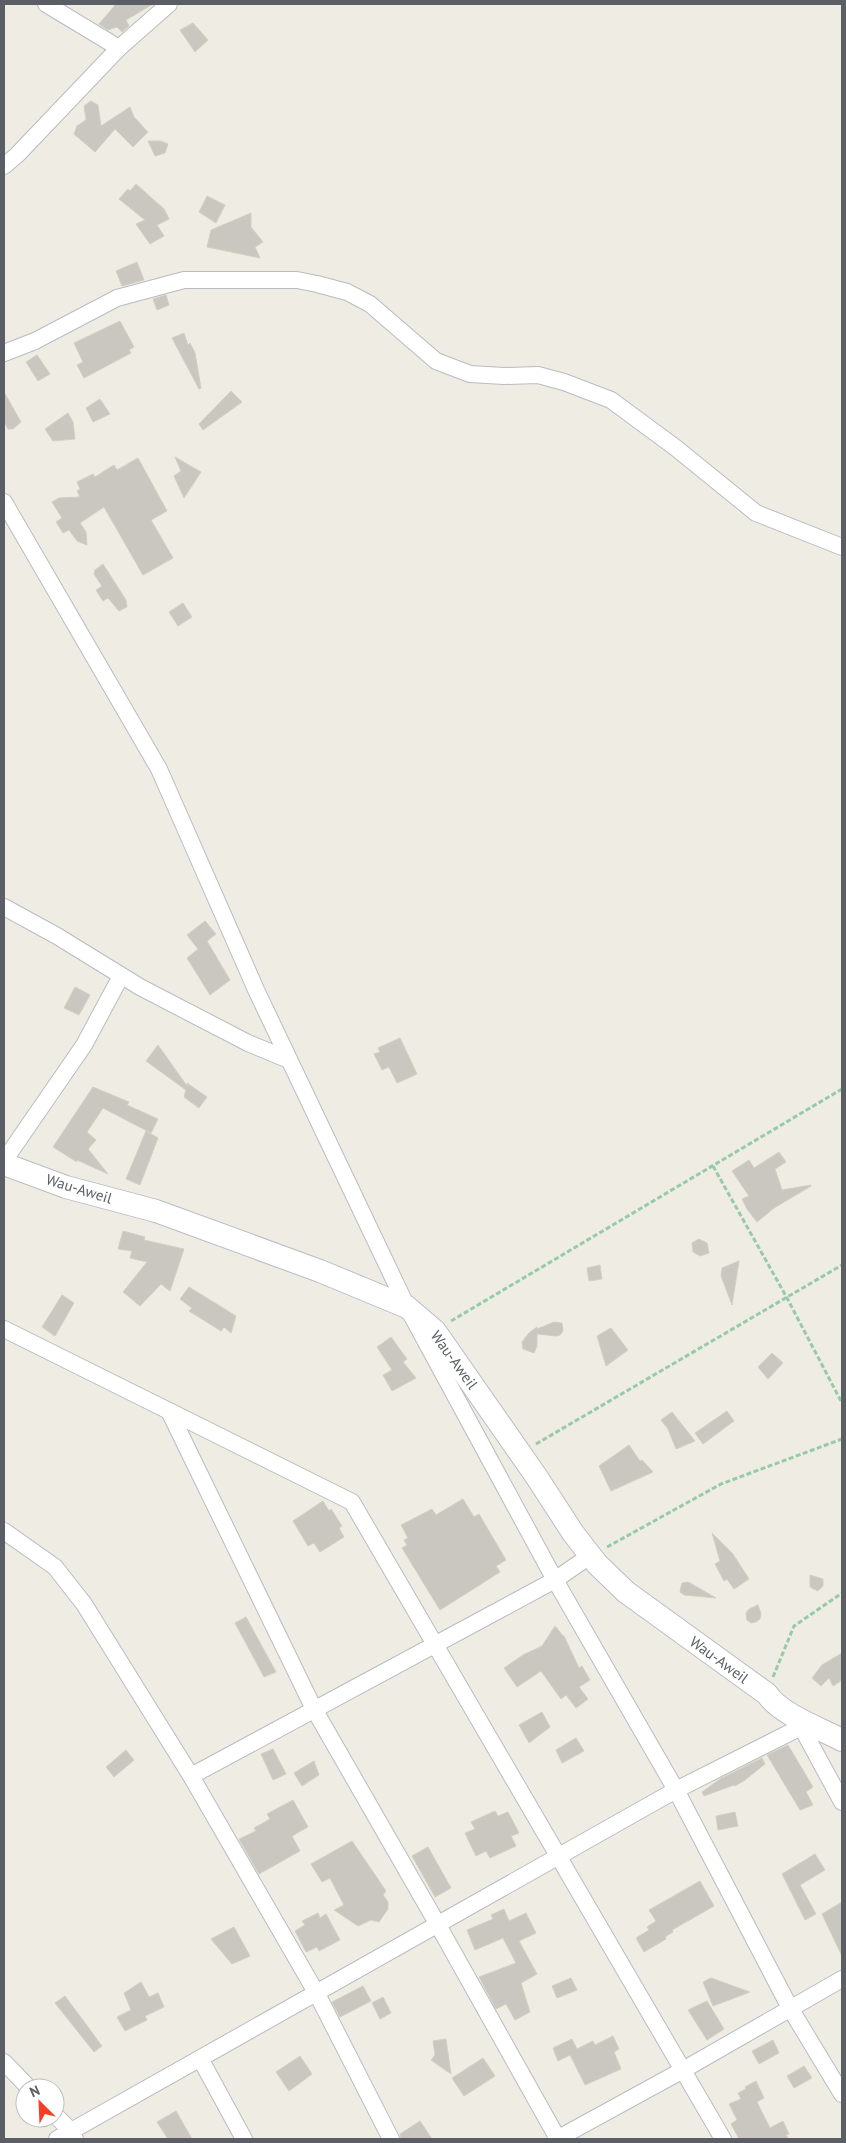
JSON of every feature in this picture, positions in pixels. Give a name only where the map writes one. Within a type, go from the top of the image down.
[{"type":"street","points":[[46,4],[119,48]]},
{"type":"street","points":[[4,166],[18,155],[119,48],[169,4]]},
{"type":"street","points":[[4,353],[36,341],[117,298],[184,280],[297,280],[317,284],[347,292],[370,304],[436,361],[470,374],[538,375],[564,382],[611,400],[676,448],[756,513],[842,547]]},
{"type":"street","points":[[4,502],[159,769],[257,992],[407,1307],[555,1580],[676,1790],[790,2008],[842,2094]]},
{"type":"street","points":[[4,907],[57,936],[140,988],[248,1043],[289,1060]]},
{"type":"street","points":[[4,1162],[84,1045],[121,976]]},
{"type":"street","name":"Wau-Aweil","points":[[4,1162],[66,1187],[163,1214],[320,1271],[407,1307],[435,1330],[521,1453],[573,1532],[591,1556],[626,1592],[766,1694],[798,1721],[842,1740]]},
{"type":"street","points":[[4,1330],[352,1502],[723,2139]]},
{"type":"street","points":[[169,1411],[314,1710],[438,1925],[557,2139],[683,2070],[842,1979]]},
{"type":"street","points":[[4,1531],[55,1568],[70,1585],[190,1776],[317,1994],[391,2139]]},
{"type":"street","points":[[190,1776],[555,1580],[591,1556]]},
{"type":"street","points":[[68,2137],[798,1721],[842,1802]]},
{"type":"street","points":[[201,2060],[244,2139]]},
{"type":"street","points":[[4,2062],[19,2078]]},
{"type":"path","points":[[435,1330],[842,1089]]},
{"type":"path","points":[[713,1166],[787,1298],[842,1403]]},
{"type":"path","points":[[521,1453],[842,1265]]},
{"type":"path","points":[[591,1556],[721,1484],[842,1439]]},
{"type":"path","points":[[766,1694],[794,1626],[842,1593]]},
{"type":"building","points":[[116,4],[153,4],[126,20],[129,26],[122,32],[117,27],[108,30],[99,24]]},
{"type":"building","points":[[193,23],[208,40],[195,52],[180,30]]},
{"type":"building","points":[[91,101],[98,105],[101,126],[130,107],[134,117],[148,132],[133,147],[115,129],[95,152],[74,134],[77,126],[86,120],[84,106]]},
{"type":"building","points":[[148,141],[161,141],[168,144],[165,153],[155,156]]},
{"type":"building","points":[[136,184],[164,209],[169,219],[157,225],[164,236],[150,244],[136,224],[145,220],[119,199],[128,189],[130,191]]},
{"type":"building","points":[[207,196],[225,205],[216,223],[199,212]]},
{"type":"building","points":[[251,213],[251,227],[263,242],[255,247],[260,258],[207,247],[211,230]]},
{"type":"building","points":[[137,262],[144,280],[122,286],[116,271]]},
{"type":"building","points":[[166,295],[169,305],[157,310],[153,299]]},
{"type":"building","points":[[120,321],[134,347],[129,350],[131,353],[84,378],[77,365],[83,362],[74,343]]},
{"type":"building","points":[[184,333],[188,345],[190,343],[195,353],[201,388],[199,389],[172,338]]},
{"type":"building","points":[[37,355],[50,374],[38,381],[26,362]]},
{"type":"building","points":[[231,391],[242,402],[203,430],[199,424]]},
{"type":"building","points":[[4,392],[21,422],[13,429],[8,429],[4,422]]},
{"type":"building","points":[[100,399],[110,414],[93,422],[86,408]]},
{"type":"building","points":[[68,413],[73,422],[75,439],[53,441],[45,429]]},
{"type":"building","points":[[175,457],[201,472],[184,498],[174,476],[181,471]]},
{"type":"building","points":[[138,458],[167,511],[151,520],[173,558],[143,575],[104,507],[80,523],[86,532],[87,545],[77,541],[69,530],[63,533],[56,522],[62,518],[52,502],[59,498],[80,497],[77,491],[80,489],[77,482],[93,474],[95,477],[114,465],[117,470]]},
{"type":"building","points":[[103,564],[126,600],[127,607],[119,611],[108,598],[103,601],[96,590],[102,586],[94,574],[95,570]]},
{"type":"building","points":[[183,603],[192,617],[178,626],[169,612]]},
{"type":"building","points":[[205,921],[216,934],[207,941],[230,980],[210,995],[187,958],[198,949],[187,935]]},
{"type":"building","points":[[75,987],[90,995],[79,1015],[64,1008]]},
{"type":"building","points":[[400,1038],[417,1074],[397,1083],[389,1067],[382,1070],[374,1054],[380,1052],[378,1048]]},
{"type":"building","points":[[158,1045],[187,1086],[187,1083],[207,1097],[199,1108],[184,1097],[186,1090],[146,1061]]},
{"type":"building","points":[[93,1087],[129,1102],[127,1105],[158,1119],[151,1133],[103,1108],[87,1132],[96,1140],[88,1149],[108,1174],[77,1160],[77,1162],[53,1147]]},
{"type":"building","points":[[146,1131],[158,1138],[140,1185],[126,1179]]},
{"type":"building","points":[[779,1152],[786,1162],[775,1169],[782,1190],[811,1186],[774,1208],[757,1222],[742,1199],[749,1196],[732,1171],[749,1160],[754,1168]]},
{"type":"building","points":[[123,1231],[145,1237],[144,1240],[184,1249],[170,1291],[161,1284],[140,1306],[123,1292],[147,1262],[130,1258],[132,1251],[118,1249]]},
{"type":"building","points":[[699,1239],[707,1243],[709,1253],[700,1256],[693,1252],[692,1243]]},
{"type":"building","points":[[739,1261],[732,1305],[721,1276],[722,1268]]},
{"type":"building","points":[[600,1265],[602,1279],[589,1281],[587,1268]]},
{"type":"building","points":[[189,1287],[236,1316],[231,1333],[224,1327],[221,1331],[189,1311],[192,1308],[180,1299]]},
{"type":"building","points":[[62,1295],[74,1303],[55,1336],[42,1327]]},
{"type":"building","points":[[554,1322],[562,1323],[563,1331],[560,1335],[537,1334],[537,1346],[534,1353],[523,1349],[522,1342],[529,1333],[537,1327],[537,1329]]},
{"type":"building","points":[[611,1328],[628,1350],[606,1366],[597,1336]]},
{"type":"building","points":[[391,1337],[407,1359],[403,1362],[416,1378],[392,1391],[383,1375],[392,1370],[377,1347]]},
{"type":"building","points":[[772,1353],[783,1363],[768,1379],[758,1367]]},
{"type":"building","points":[[727,1411],[734,1421],[703,1444],[695,1433]]},
{"type":"building","points":[[672,1412],[695,1441],[676,1449],[668,1429],[661,1420]]},
{"type":"building","points":[[629,1445],[640,1461],[642,1460],[653,1472],[611,1491],[599,1466]]},
{"type":"building","points":[[463,1499],[474,1517],[479,1514],[506,1560],[496,1566],[500,1572],[440,1610],[402,1548],[407,1545],[404,1540],[408,1538],[401,1525],[432,1509],[436,1515]]},
{"type":"building","points":[[323,1501],[329,1511],[331,1509],[342,1526],[339,1528],[344,1537],[320,1552],[314,1543],[308,1546],[293,1521]]},
{"type":"building","points":[[712,1533],[733,1554],[749,1579],[734,1589],[727,1579],[724,1581],[715,1564],[720,1561]]},
{"type":"building","points":[[810,1575],[823,1579],[823,1586],[818,1591],[810,1587]]},
{"type":"building","points":[[688,1582],[716,1598],[684,1595],[680,1592],[682,1583]]},
{"type":"building","points":[[758,1605],[761,1614],[760,1619],[751,1623],[747,1620],[746,1613],[749,1609]]},
{"type":"building","points":[[246,1617],[276,1672],[264,1677],[235,1623]]},
{"type":"building","points":[[555,1626],[564,1636],[579,1668],[582,1666],[590,1680],[579,1687],[588,1699],[576,1708],[566,1695],[561,1699],[541,1671],[517,1687],[504,1668],[523,1655],[542,1646]]},
{"type":"building","points":[[842,1653],[842,1680],[833,1686],[829,1678],[821,1686],[812,1678],[822,1665]]},
{"type":"building","points":[[542,1712],[550,1727],[529,1743],[519,1725]]},
{"type":"building","points":[[576,1738],[584,1751],[562,1763],[556,1750]]},
{"type":"building","points":[[788,1745],[813,1787],[806,1792],[813,1805],[800,1810],[767,1755]]},
{"type":"building","points":[[273,1749],[286,1774],[273,1780],[261,1754]]},
{"type":"building","points":[[126,1750],[134,1760],[114,1777],[106,1767]]},
{"type":"building","points":[[762,1758],[765,1764],[745,1780],[735,1786],[704,1796],[702,1792],[720,1779]]},
{"type":"building","points":[[314,1761],[319,1775],[302,1786],[294,1773]]},
{"type":"building","points":[[293,1800],[308,1827],[292,1836],[300,1851],[259,1874],[239,1839],[256,1831],[254,1828],[270,1819],[267,1814]]},
{"type":"building","points":[[495,1811],[498,1816],[508,1812],[519,1833],[511,1836],[516,1846],[490,1858],[486,1851],[476,1856],[465,1833],[475,1829],[471,1822]]},
{"type":"building","points":[[735,1812],[738,1826],[718,1830],[716,1816]]},
{"type":"building","points":[[352,1841],[386,1891],[383,1895],[388,1902],[388,1909],[379,1922],[371,1920],[358,1926],[334,1910],[344,1905],[330,1878],[322,1882],[311,1864]]},
{"type":"building","points":[[428,1847],[451,1888],[435,1897],[412,1856]]},
{"type":"building","points":[[815,1854],[825,1870],[800,1885],[816,1914],[805,1920],[782,1874]]},
{"type":"building","points":[[700,1881],[714,1906],[672,1930],[673,1932],[665,1937],[666,1939],[644,1952],[636,1938],[649,1930],[647,1927],[656,1921],[649,1910]]},
{"type":"building","points":[[842,1902],[842,1956],[822,1914]]},
{"type":"building","points":[[504,1909],[509,1921],[526,1913],[536,1933],[519,1941],[537,1974],[521,1983],[530,2012],[515,2020],[506,2004],[496,2009],[479,1977],[516,1963],[503,1938],[475,1950],[467,1930],[493,1919],[491,1915]]},
{"type":"building","points":[[318,1913],[320,1918],[326,1914],[340,1940],[319,1951],[317,1947],[306,1952],[295,1931],[305,1925],[302,1921]]},
{"type":"building","points":[[234,1927],[250,1956],[232,1964],[211,1939]]},
{"type":"building","points":[[571,1978],[577,1990],[557,1998],[552,1986]]},
{"type":"building","points":[[711,1978],[750,1992],[713,2006],[703,1982]]},
{"type":"building","points":[[141,1982],[149,1997],[158,1993],[164,2007],[145,2016],[147,2020],[125,2031],[117,2017],[131,2010],[124,1993]]},
{"type":"building","points":[[363,1986],[371,2001],[340,2017],[332,2002]]},
{"type":"building","points":[[65,1996],[102,2046],[94,2052],[55,2003]]},
{"type":"building","points":[[383,1997],[391,2013],[380,2019],[372,2003]]},
{"type":"building","points":[[707,2001],[724,2029],[707,2040],[688,2010]]},
{"type":"building","points":[[613,2036],[619,2049],[614,2052],[621,2069],[585,2085],[570,2055],[558,2061],[553,2048],[572,2039],[577,2049],[593,2041],[595,2045]]},
{"type":"building","points":[[446,2039],[451,2074],[431,2060],[435,2055],[433,2041]]},
{"type":"building","points":[[773,2040],[779,2053],[759,2064],[752,2051]]},
{"type":"building","points":[[300,2056],[312,2074],[289,2091],[276,2072]]},
{"type":"building","points":[[483,2058],[495,2076],[464,2096],[452,2078]]},
{"type":"building","points":[[804,2066],[812,2078],[794,2088],[787,2076]]},
{"type":"building","points":[[756,2081],[764,2098],[757,2102],[770,2128],[783,2121],[789,2134],[786,2135],[789,2139],[739,2139],[731,2124],[737,2120],[729,2104],[741,2099],[738,2093]]},
{"type":"building","points":[[176,2111],[192,2139],[168,2139],[157,2122]]},
{"type":"building","points":[[420,2121],[432,2139],[401,2139],[400,2134]]}]
